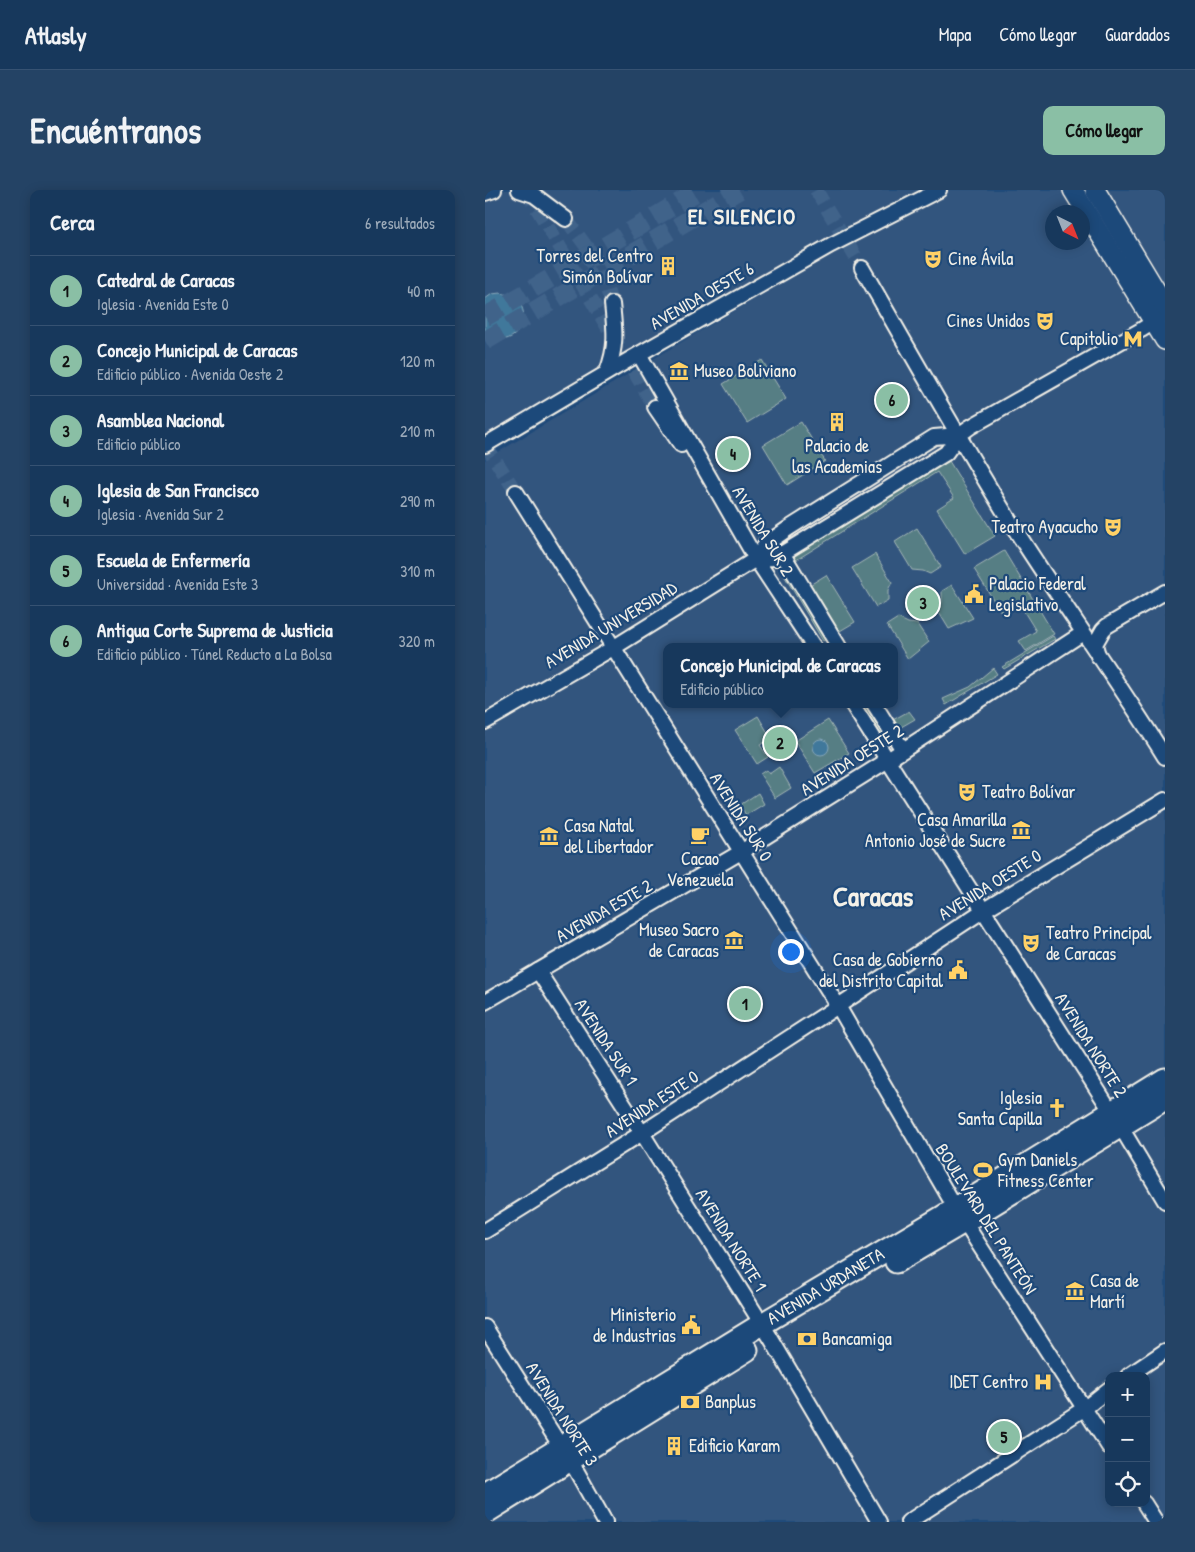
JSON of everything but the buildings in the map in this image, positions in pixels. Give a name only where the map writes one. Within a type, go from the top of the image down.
[{"type":"main road","points":[[1073,190],[1160,318],[1165,340]]},
{"type":"main road","points":[[1095,190],[1165,306]]},
{"type":"main road","name":"AVENIDA URDANETA","points":[[485,1513],[565,1454],[766,1330],[960,1216],[1116,1119],[1165,1079]]},
{"type":"main road","name":"AVENIDA URDANETA","points":[[1116,1119],[1165,1099]]},
{"type":"main road","name":"AVENIDA URDANETA","points":[[485,1494],[565,1454]]},
{"type":"street","points":[[485,193],[494,190]]},
{"type":"street","points":[[519,190],[534,195],[566,219]]},
{"type":"street","name":"AVENIDA OESTE 6","points":[[487,444],[607,372],[838,241],[939,190]]},
{"type":"street","points":[[861,268],[1012,524],[1098,657],[1142,719],[1165,757]]},
{"type":"street","points":[[607,372],[612,360],[615,341],[613,304]]},
{"type":"street","name":"AVENIDA UNIVERSIDAD","points":[[756,559],[775,558],[945,453],[959,435],[970,427],[1160,318]]},
{"type":"street","name":"AVENIDA SUR 2","points":[[639,354],[756,559],[811,643]]},
{"type":"street","points":[[655,406],[756,559]]},
{"type":"street","name":"AVENIDA UNIVERSIDAD","points":[[485,722],[613,648],[756,559],[766,544],[789,528],[934,437],[959,435]]},
{"type":"street","name":"AVENIDA SUR 0","points":[[516,492],[838,1006]]},
{"type":"street","points":[[782,553],[837,643]]},
{"type":"street","points":[[1098,657],[1095,644],[1103,630],[1165,592]]},
{"type":"street","name":"AVENIDA OESTE 2","points":[[741,852],[888,760],[1083,633]]},
{"type":"street","points":[[855,708],[978,910]]},
{"type":"street","points":[[877,708],[903,750]]},
{"type":"street","name":"AVENIDA OESTE 0","points":[[838,1006],[978,910],[1165,800]]},
{"type":"street","name":"AVENIDA ESTE 2","points":[[485,1002],[741,852]]},
{"type":"street","name":"AVENIDA NORTE 2","points":[[978,910],[1116,1119],[1165,1201]]},
{"type":"street","name":"AVENIDA SUR 1","points":[[538,971],[643,1133]]},
{"type":"street","name":"AVENIDA ESTE 0","points":[[485,1231],[643,1133],[838,1006]]},
{"type":"street","name":"BOULEVARD DEL PANTEÓN","points":[[838,1006],[960,1216],[1105,1440]]},
{"type":"street","name":"AVENIDA NORTE 1","points":[[643,1133],[766,1330],[879,1522]]},
{"type":"street","name":"AVENIDA NORTE 3","points":[[485,1327],[565,1454],[605,1522]]},
{"type":"street","points":[[1135,1372],[1165,1352]]},
{"type":"street","points":[[908,1522],[1085,1408],[1105,1392]]},
{"type":"street","points":[[1147,1507],[1156,1522]]},
{"type":"shaded area","points":[[485,190],[925,190],[485,440]]},
{"type":"shaded area","points":[[942,190],[1165,190],[1165,1522],[485,1522],[485,460],[690,337]]},
{"type":"shaded area","points":[[500,293],[513,297],[521,305],[524,315],[522,325],[508,339],[497,339],[485,334],[485,299],[492,294]]},
{"type":"shaded area","points":[[912,590],[918,590],[922,597],[918,604],[912,604],[908,600],[908,594]]},
{"type":"shaded area","points":[[818,739],[824,739],[829,744],[827,753],[818,755],[813,750],[813,744]]},
{"type":"green space","points":[[762,360],[786,399],[747,423],[723,384]]},
{"type":"green space","points":[[801,422],[825,461],[787,485],[763,445]]},
{"type":"green space","points":[[949,461],[995,536],[965,554],[937,509],[954,498],[937,472],[793,562],[808,586],[826,575],[855,622],[823,641],[778,565]]},
{"type":"green space","points":[[917,528],[941,567],[930,574],[912,570],[895,542]]},
{"type":"green space","points":[[1004,551],[1054,634],[1026,651],[1019,641],[1036,631],[1018,602],[1001,612],[974,569]]},
{"type":"green space","points":[[875,554],[892,582],[888,590],[888,600],[876,607],[852,568]]},
{"type":"green space","points":[[952,585],[973,618],[949,629],[938,611],[942,602],[942,591]]},
{"type":"green space","points":[[898,618],[908,623],[917,624],[929,642],[908,659],[887,625]]},
{"type":"green space","points":[[1053,636],[1055,639],[1004,669],[1002,667]]},
{"type":"green space","points":[[993,668],[997,674],[946,705],[943,699],[970,687]]},
{"type":"green space","points":[[864,708],[883,708],[891,721],[909,711],[915,719],[882,738]]},
{"type":"green space","points":[[758,716],[771,738],[760,745],[768,757],[757,764],[735,730]]},
{"type":"green space","points":[[828,720],[849,753],[815,773],[795,741]]},
{"type":"green space","points":[[779,767],[791,788],[775,798],[760,774],[766,770],[769,774]]},
{"type":"green space","points":[[758,793],[764,804],[746,815],[740,805]]},
{"type":"tunnel","points":[[526,190],[655,407]]},
{"type":"tunnel","points":[[485,317],[700,190]]},
{"type":"tunnel","points":[[485,341],[739,190]]},
{"type":"tunnel","points":[[816,190],[862,268]]},
{"type":"tunnel","points":[[566,219],[597,261],[612,304]]},
{"type":"tunnel","points":[[485,444],[516,492]]},
{"type":"place","name":"Cine Ávila","points":[[933,259]]},
{"type":"place","name":"Torres del Centro Simón Bolívar","points":[[668,266]]},
{"type":"place","name":"Cines Unidos","points":[[1045,321]]},
{"type":"place","name":"Capitolio","points":[[1133,339]]},
{"type":"place","name":"Museo Boliviano","points":[[679,371]]},
{"type":"place","name":"Antigua Corte Suprema de Justicia","points":[[892,400]]},
{"type":"place","name":"Palacio de las Academias","points":[[837,422]]},
{"type":"place","name":"Iglesia de San Francisco","points":[[733,454]]},
{"type":"place","name":"Teatro Ayacucho","points":[[1113,527]]},
{"type":"place","name":"Palacio Federal Legislativo","points":[[974,594]]},
{"type":"place","name":"Asamblea Nacional","points":[[923,603]]},
{"type":"place","name":"Concejo Municipal de Caracas","points":[[780,743]]},
{"type":"place","name":"Teatro Bolívar","points":[[967,792]]},
{"type":"place","name":"Casa Amarilla Antonio José de Sucre","points":[[1021,830]]},
{"type":"place","name":"Cacao Venezuela","points":[[700,835]]},
{"type":"place","name":"Casa Natal del Libertador","points":[[549,836]]},
{"type":"place","name":"Museo Sacro de Caracas","points":[[734,940]]},
{"type":"place","name":"Teatro Principal de Caracas","points":[[1031,943]]},
{"type":"place","name":"Casa de Gobierno del Distrito Capital","points":[[958,970]]},
{"type":"place","name":"Catedral de Caracas","points":[[745,1004]]},
{"type":"place","name":"Iglesia Santa Capilla","points":[[1057,1108]]},
{"type":"place","name":"Gym Daniels Fitness Center","points":[[983,1170]]},
{"type":"place","name":"Casa de Martí","points":[[1075,1291]]},
{"type":"place","name":"Ministerio de Industrias","points":[[691,1325]]},
{"type":"place","name":"Bancamiga","points":[[807,1339]]},
{"type":"place","name":"IDET Centro","points":[[1043,1382]]},
{"type":"place","name":"Banplus","points":[[690,1402]]},
{"type":"place","name":"Escuela de Enfermería","points":[[1004,1437]]},
{"type":"place","name":"Edificio Karam","points":[[674,1446]]},
{"type":"district","name":"EL SILENCIO","points":[[742,216]]},
{"type":"district","name":"Caracas","points":[[873,896]]}]
